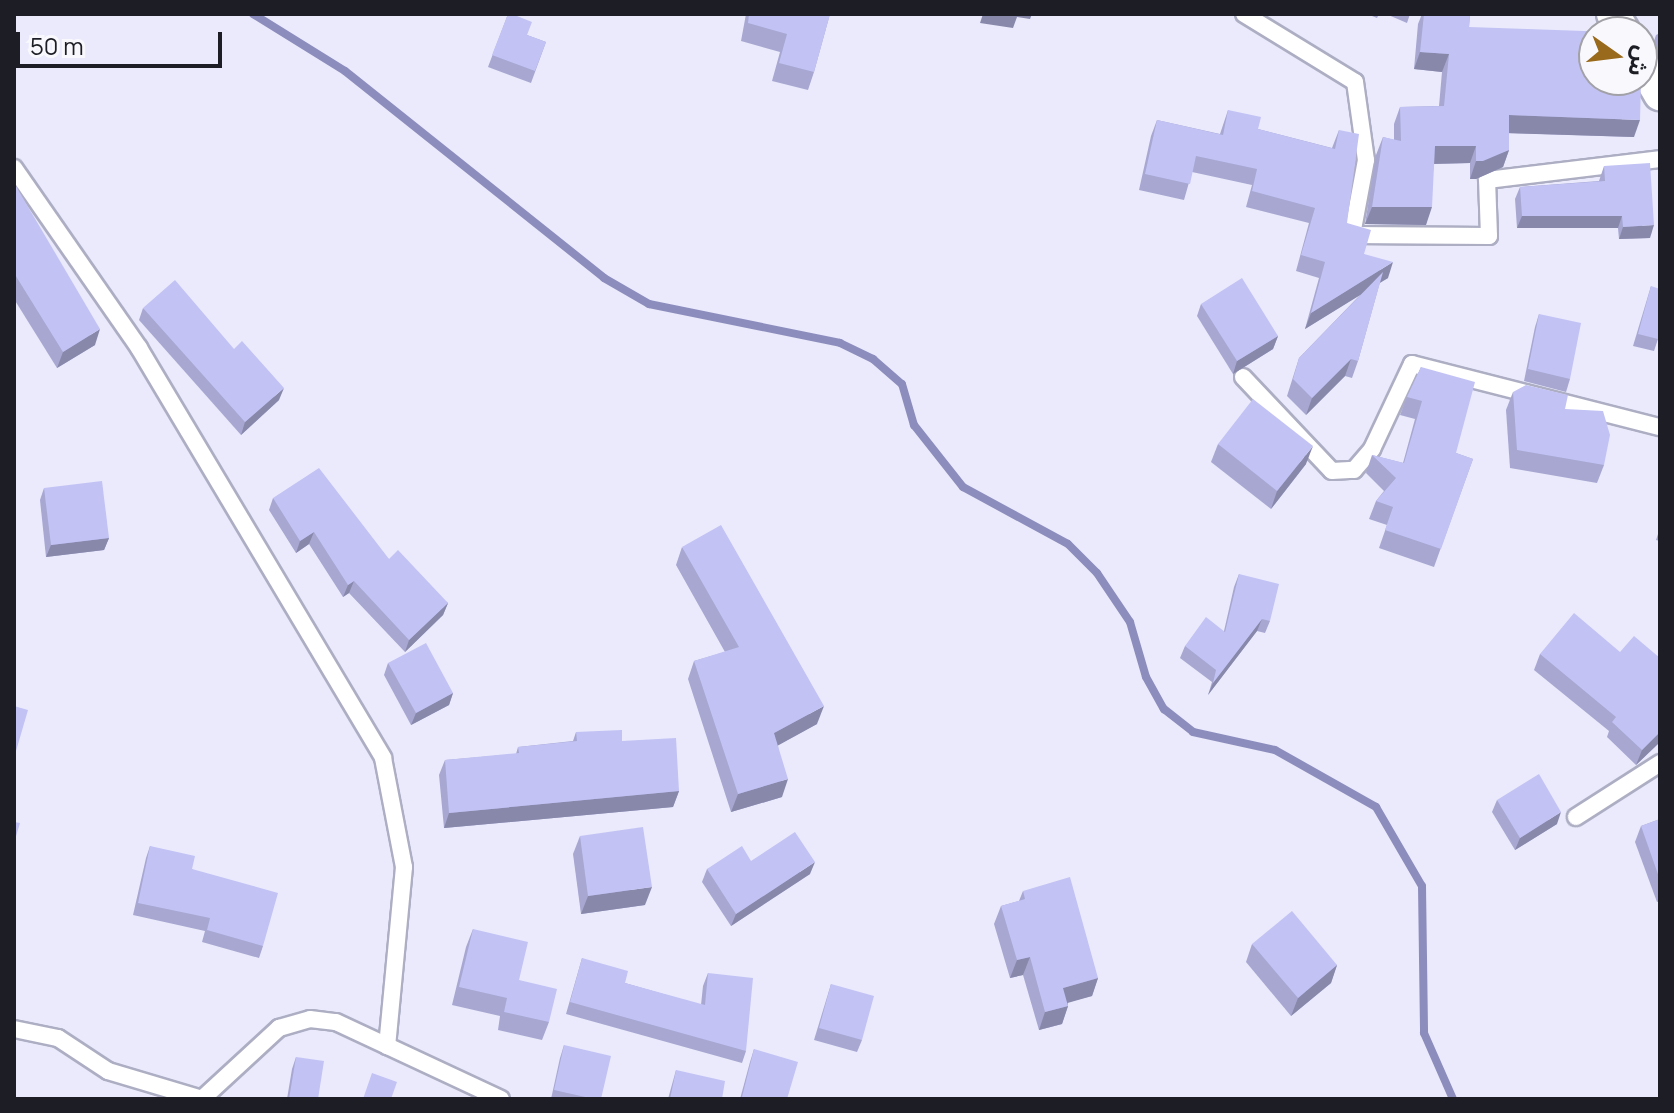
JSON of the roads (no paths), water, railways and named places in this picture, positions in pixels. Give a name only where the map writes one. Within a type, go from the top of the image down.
[{"type":"lane","points":[[1244,14],[1355,82],[1366,160],[1352,235],[1489,236],[1487,180],[1660,159]]},
{"type":"lane","points":[[14,168],[139,348],[383,758],[404,867],[387,1046]]},
{"type":"lane","points":[[1243,377],[1332,471],[1354,470],[1372,449],[1412,364],[1660,427]]},
{"type":"lane","points":[[1576,817],[1660,763]]},
{"type":"lane","points":[[14,1029],[58,1038],[108,1071],[202,1099],[279,1028],[310,1019],[336,1022],[501,1099]]},
{"type":"waterway","points":[[253,14],[345,71],[604,278],[649,304],[840,343],[873,359],[902,384],[914,425],[963,487],[1068,544],[1097,573],[1130,622],[1146,677],[1164,709],[1193,732],[1275,750],[1376,807],[1422,886],[1424,1033],[1453,1099]]}]
